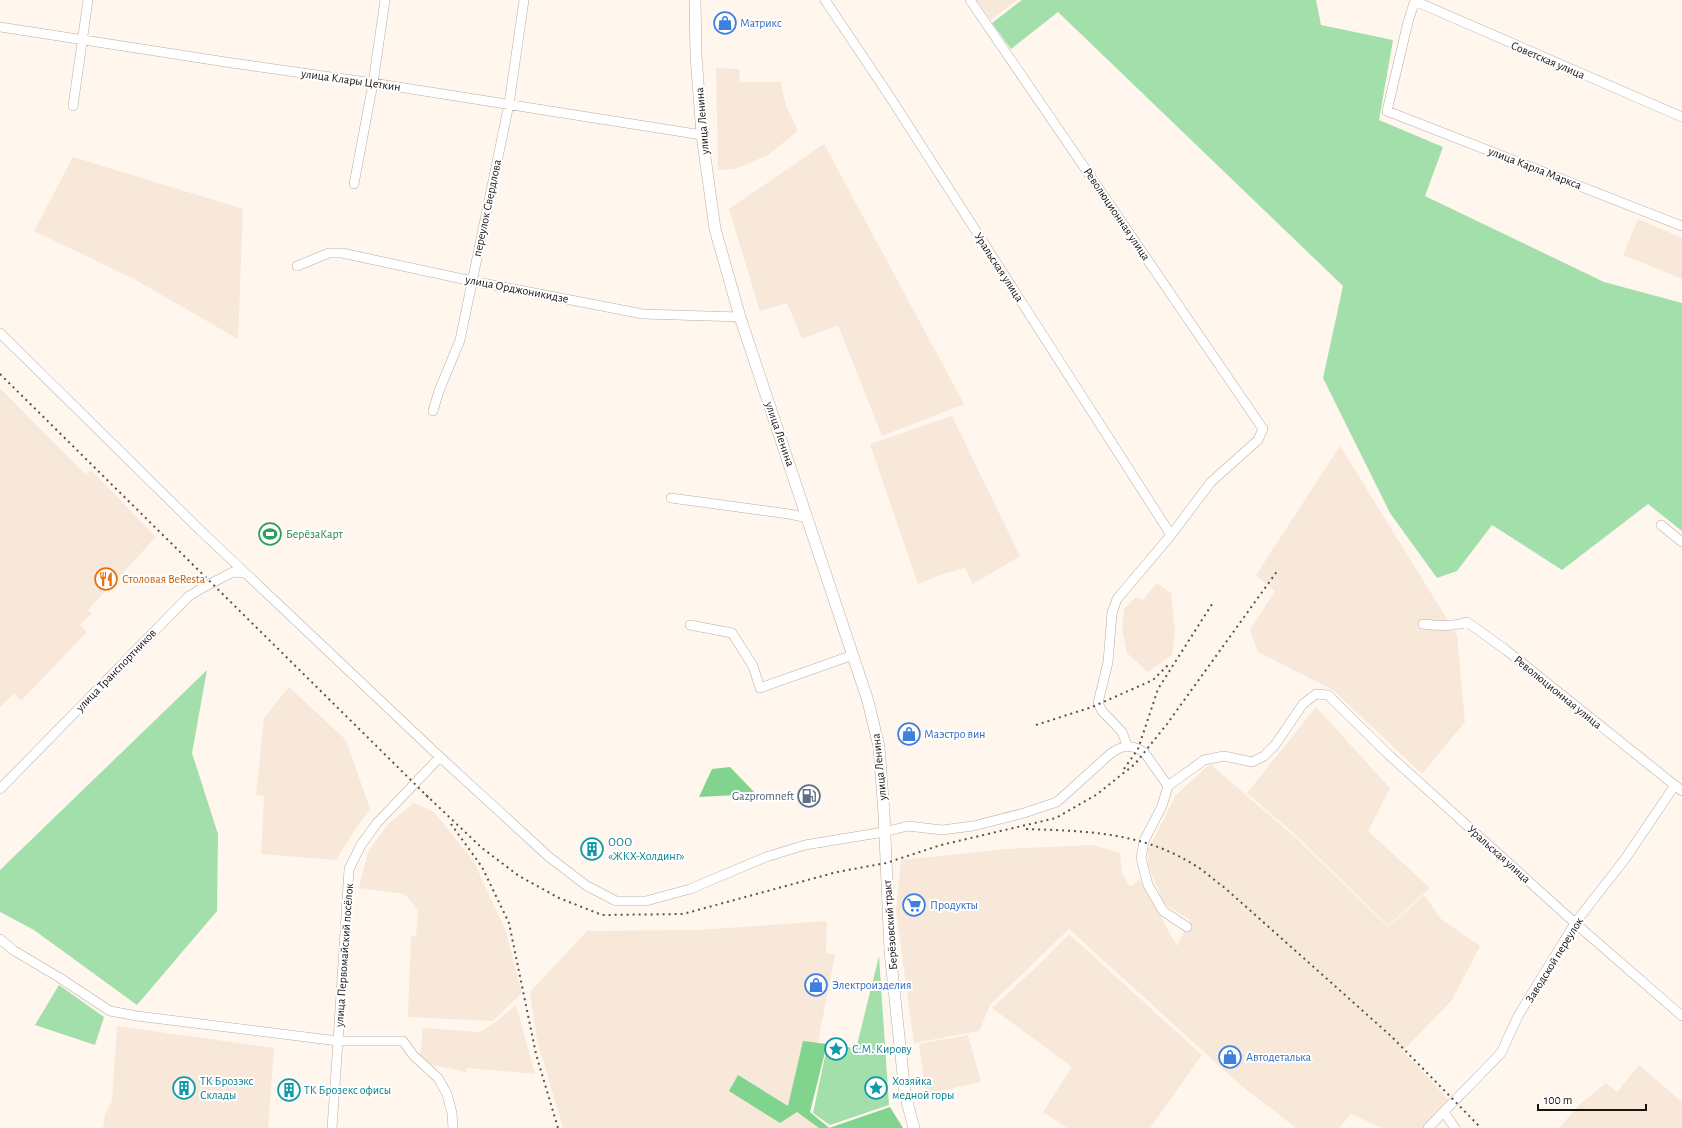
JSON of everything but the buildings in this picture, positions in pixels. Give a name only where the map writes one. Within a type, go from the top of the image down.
[{"type":"main road","name":"улица Ленина","points":[[695,0],[696,56],[702,135],[715,229],[740,317],[868,701],[879,747],[886,863]]},
{"type":"main road","name":"Берёзовский тракт","points":[[886,863],[890,951],[905,1094],[914,1128]]},
{"type":"street","points":[[72,106],[88,0]]},
{"type":"street","points":[[354,184],[373,83],[385,0]]},
{"type":"street","name":"переулок Свердлова","points":[[433,411],[439,391],[460,340],[509,104],[524,0]]},
{"type":"street","name":"Уральская улица","points":[[825,0],[894,103],[1171,535]]},
{"type":"street","name":"Революционная улица","points":[[970,0],[1263,429],[1258,440],[1211,482],[1171,535]]},
{"type":"street","name":"улица Карла Маркса","points":[[1415,0],[1408,22],[1387,111],[1682,226]]},
{"type":"street","name":"Советская улица","points":[[1415,0],[1682,117]]},
{"type":"street","name":"улица Клары Цеткин","points":[[0,28],[373,83],[702,135]]},
{"type":"street","name":"улица Орджоникидзе","points":[[297,266],[329,253],[342,253],[472,281],[643,314],[740,317]]},
{"type":"street","points":[[0,333],[245,573],[440,757],[550,857],[587,886],[616,901],[646,901],[690,889],[766,857],[805,845],[884,832],[908,826],[942,830],[973,826],[1024,813],[1057,802],[1110,754],[1118,748],[1127,745],[1144,752],[1168,786],[1162,806],[1144,841],[1141,858],[1148,885],[1163,911],[1187,927]]},
{"type":"street","points":[[671,498],[789,514],[808,518]]},
{"type":"street","points":[[1661,526],[1682,542]]},
{"type":"street","points":[[1127,745],[1122,732],[1102,710],[1098,703],[1108,662],[1112,613],[1117,599],[1171,535]]},
{"type":"street","name":"улица Транспортников","points":[[0,789],[189,596],[233,572],[245,573]]},
{"type":"street","name":"Революционная улица","points":[[1423,624],[1440,626],[1459,625],[1467,622],[1506,650],[1678,788]]},
{"type":"street","points":[[690,625],[732,633],[753,666],[760,688],[853,656]]},
{"type":"street","name":"Уральская улица","points":[[1168,786],[1204,760],[1224,756],[1252,762],[1264,756],[1275,745],[1303,704],[1316,694],[1328,695],[1390,756],[1575,923],[1682,1016]]},
{"type":"street","name":"улица Первомайский посёлок","points":[[440,757],[377,824],[361,845],[350,869],[338,1042],[403,1041],[412,1055],[438,1078],[447,1094],[452,1112],[453,1128]]},
{"type":"street","name":"Заводской переулок","points":[[1428,1128],[1501,1053],[1518,1016],[1575,923],[1678,788]]},
{"type":"street","points":[[0,939],[13,950],[60,978],[110,1011],[137,1016],[338,1042],[332,1128]]},
{"type":"street","points":[[1444,1112],[1455,1128]]},
{"type":"shaded area","points":[[976,0],[1017,0],[991,20]]},
{"type":"shaded area","points":[[716,68],[739,69],[740,82],[781,82],[786,106],[798,131],[768,155],[735,169],[718,170]]},
{"type":"shaded area","points":[[824,144],[964,404],[882,436],[838,325],[802,339],[787,303],[760,311],[729,209]]},
{"type":"shaded area","points":[[73,157],[243,209],[238,339],[134,279],[34,231]]},
{"type":"shaded area","points":[[1638,219],[1682,238],[1682,279],[1623,255]]},
{"type":"shaded area","points":[[0,388],[85,474],[91,470],[156,537],[88,610],[92,613],[80,625],[87,632],[21,701],[14,694],[0,707]]},
{"type":"shaded area","points":[[952,416],[1020,556],[973,584],[965,568],[946,573],[918,584],[870,444]]},
{"type":"shaded area","points":[[1340,446],[1457,635],[1465,722],[1422,774],[1333,690],[1258,652],[1250,630],[1275,591],[1256,575]]},
{"type":"shaded area","points":[[1157,583],[1171,593],[1175,632],[1172,655],[1148,672],[1127,653],[1122,629],[1124,609],[1136,597],[1143,600]]},
{"type":"shaded area","points":[[289,687],[346,740],[370,809],[336,860],[261,854],[264,796],[256,795],[264,718]]},
{"type":"shaded area","points":[[1316,707],[1390,788],[1368,831],[1430,888],[1388,926],[1299,838],[1247,793]]},
{"type":"shaded area","points":[[1210,764],[1296,838],[1388,927],[1424,895],[1441,919],[1480,946],[1452,1000],[1403,1051],[1450,1101],[1425,1128],[1382,1128],[1351,1114],[1339,1128],[1296,1128],[1238,1083],[1069,929],[990,1005],[979,1031],[914,1043],[896,911],[901,860],[1007,849],[1092,845],[1120,853],[1122,873],[1130,887],[1140,879],[1177,946],[1190,920],[1164,904],[1148,865],[1148,850],[1176,795]]},
{"type":"shaded area","points":[[414,803],[434,812],[473,860],[505,929],[522,993],[493,1021],[408,1017],[411,936],[416,936],[418,911],[405,894],[359,888],[368,852],[388,824]]},
{"type":"shaded area","points":[[827,921],[826,953],[835,954],[805,1110],[831,1128],[563,1128],[537,1040],[530,992],[587,931],[699,930]]},
{"type":"shaded area","points":[[1069,934],[1202,1055],[1150,1128],[1067,1128],[1043,1112],[1072,1067],[992,1008],[1046,958]]},
{"type":"shaded area","points":[[516,1005],[535,1074],[467,1068],[466,1072],[425,1063],[420,1056],[423,1028],[480,1032],[498,1020]]},
{"type":"shaded area","points":[[117,1026],[274,1048],[268,1128],[103,1128],[105,1114],[112,1101]]},
{"type":"shaded area","points":[[968,1035],[981,1082],[926,1094],[919,1044]]},
{"type":"shaded area","points":[[1639,1065],[1682,1102],[1682,1128],[1559,1128],[1579,1105],[1606,1083],[1617,1092]]},
{"type":"green space","points":[[1022,0],[1316,0],[1321,25],[1393,40],[1379,120],[1443,147],[1425,196],[1604,282],[1682,303],[1682,531],[1648,504],[1562,570],[1492,525],[1457,571],[1437,578],[1390,513],[1323,378],[1343,286],[1058,12],[1011,49],[992,23]]},
{"type":"green space","points":[[207,670],[192,753],[218,834],[217,911],[137,1005],[34,930],[0,912],[0,870]]},
{"type":"green space","points":[[730,767],[756,794],[699,797],[712,769]]},
{"type":"green space","points":[[879,956],[889,1105],[830,1125],[813,1113],[828,1042],[856,1049]]},
{"type":"green space","points":[[59,985],[104,1017],[95,1045],[35,1025]]},
{"type":"green space","points":[[803,1041],[827,1044],[810,1112],[829,1128],[819,1128],[797,1112],[780,1123],[729,1091],[738,1075],[788,1106]]},
{"type":"green space","points":[[890,1107],[903,1128],[829,1128]]},
{"type":"railway","points":[[0,374],[429,798]]},
{"type":"railway","points":[[426,795],[482,848],[519,876],[559,898],[602,915],[683,914],[837,872],[886,863],[941,845],[1056,818],[1096,795],[1135,764],[1167,724],[1278,570]]},
{"type":"railway","points":[[1124,769],[1138,749],[1158,689],[1214,601]]},
{"type":"railway","points":[[1036,725],[1092,707],[1153,680],[1169,664]]},
{"type":"railway","points":[[451,824],[482,867],[509,923],[536,1054],[558,1128]]},
{"type":"railway","points":[[1026,829],[1092,833],[1135,840],[1156,846],[1200,868],[1225,888],[1391,1036],[1481,1128]]},
{"type":"place","name":"Матрикс","points":[[725,23]]},
{"type":"place","name":"БерёзаКарт","points":[[270,534]]},
{"type":"place","name":"Столовая BeResta","points":[[106,579]]},
{"type":"place","name":"Маэстро вин","points":[[909,734]]},
{"type":"place","name":"Gazpromneft","points":[[809,796]]},
{"type":"place","name":"ООО «ЖКХ-Холдинг»","points":[[592,849]]},
{"type":"place","name":"Продукты","points":[[914,905]]},
{"type":"place","name":"Электроизделия","points":[[816,985]]},
{"type":"place","name":"С.М. Кирову","points":[[836,1049]]},
{"type":"place","name":"Автодеталька","points":[[1230,1057]]},
{"type":"place","name":"ТК Брозэкс Склады","points":[[184,1088]]},
{"type":"place","name":"Хозяйка медной горы","points":[[876,1088]]},
{"type":"place","name":"ТК Брозекс офисы","points":[[289,1090]]}]
